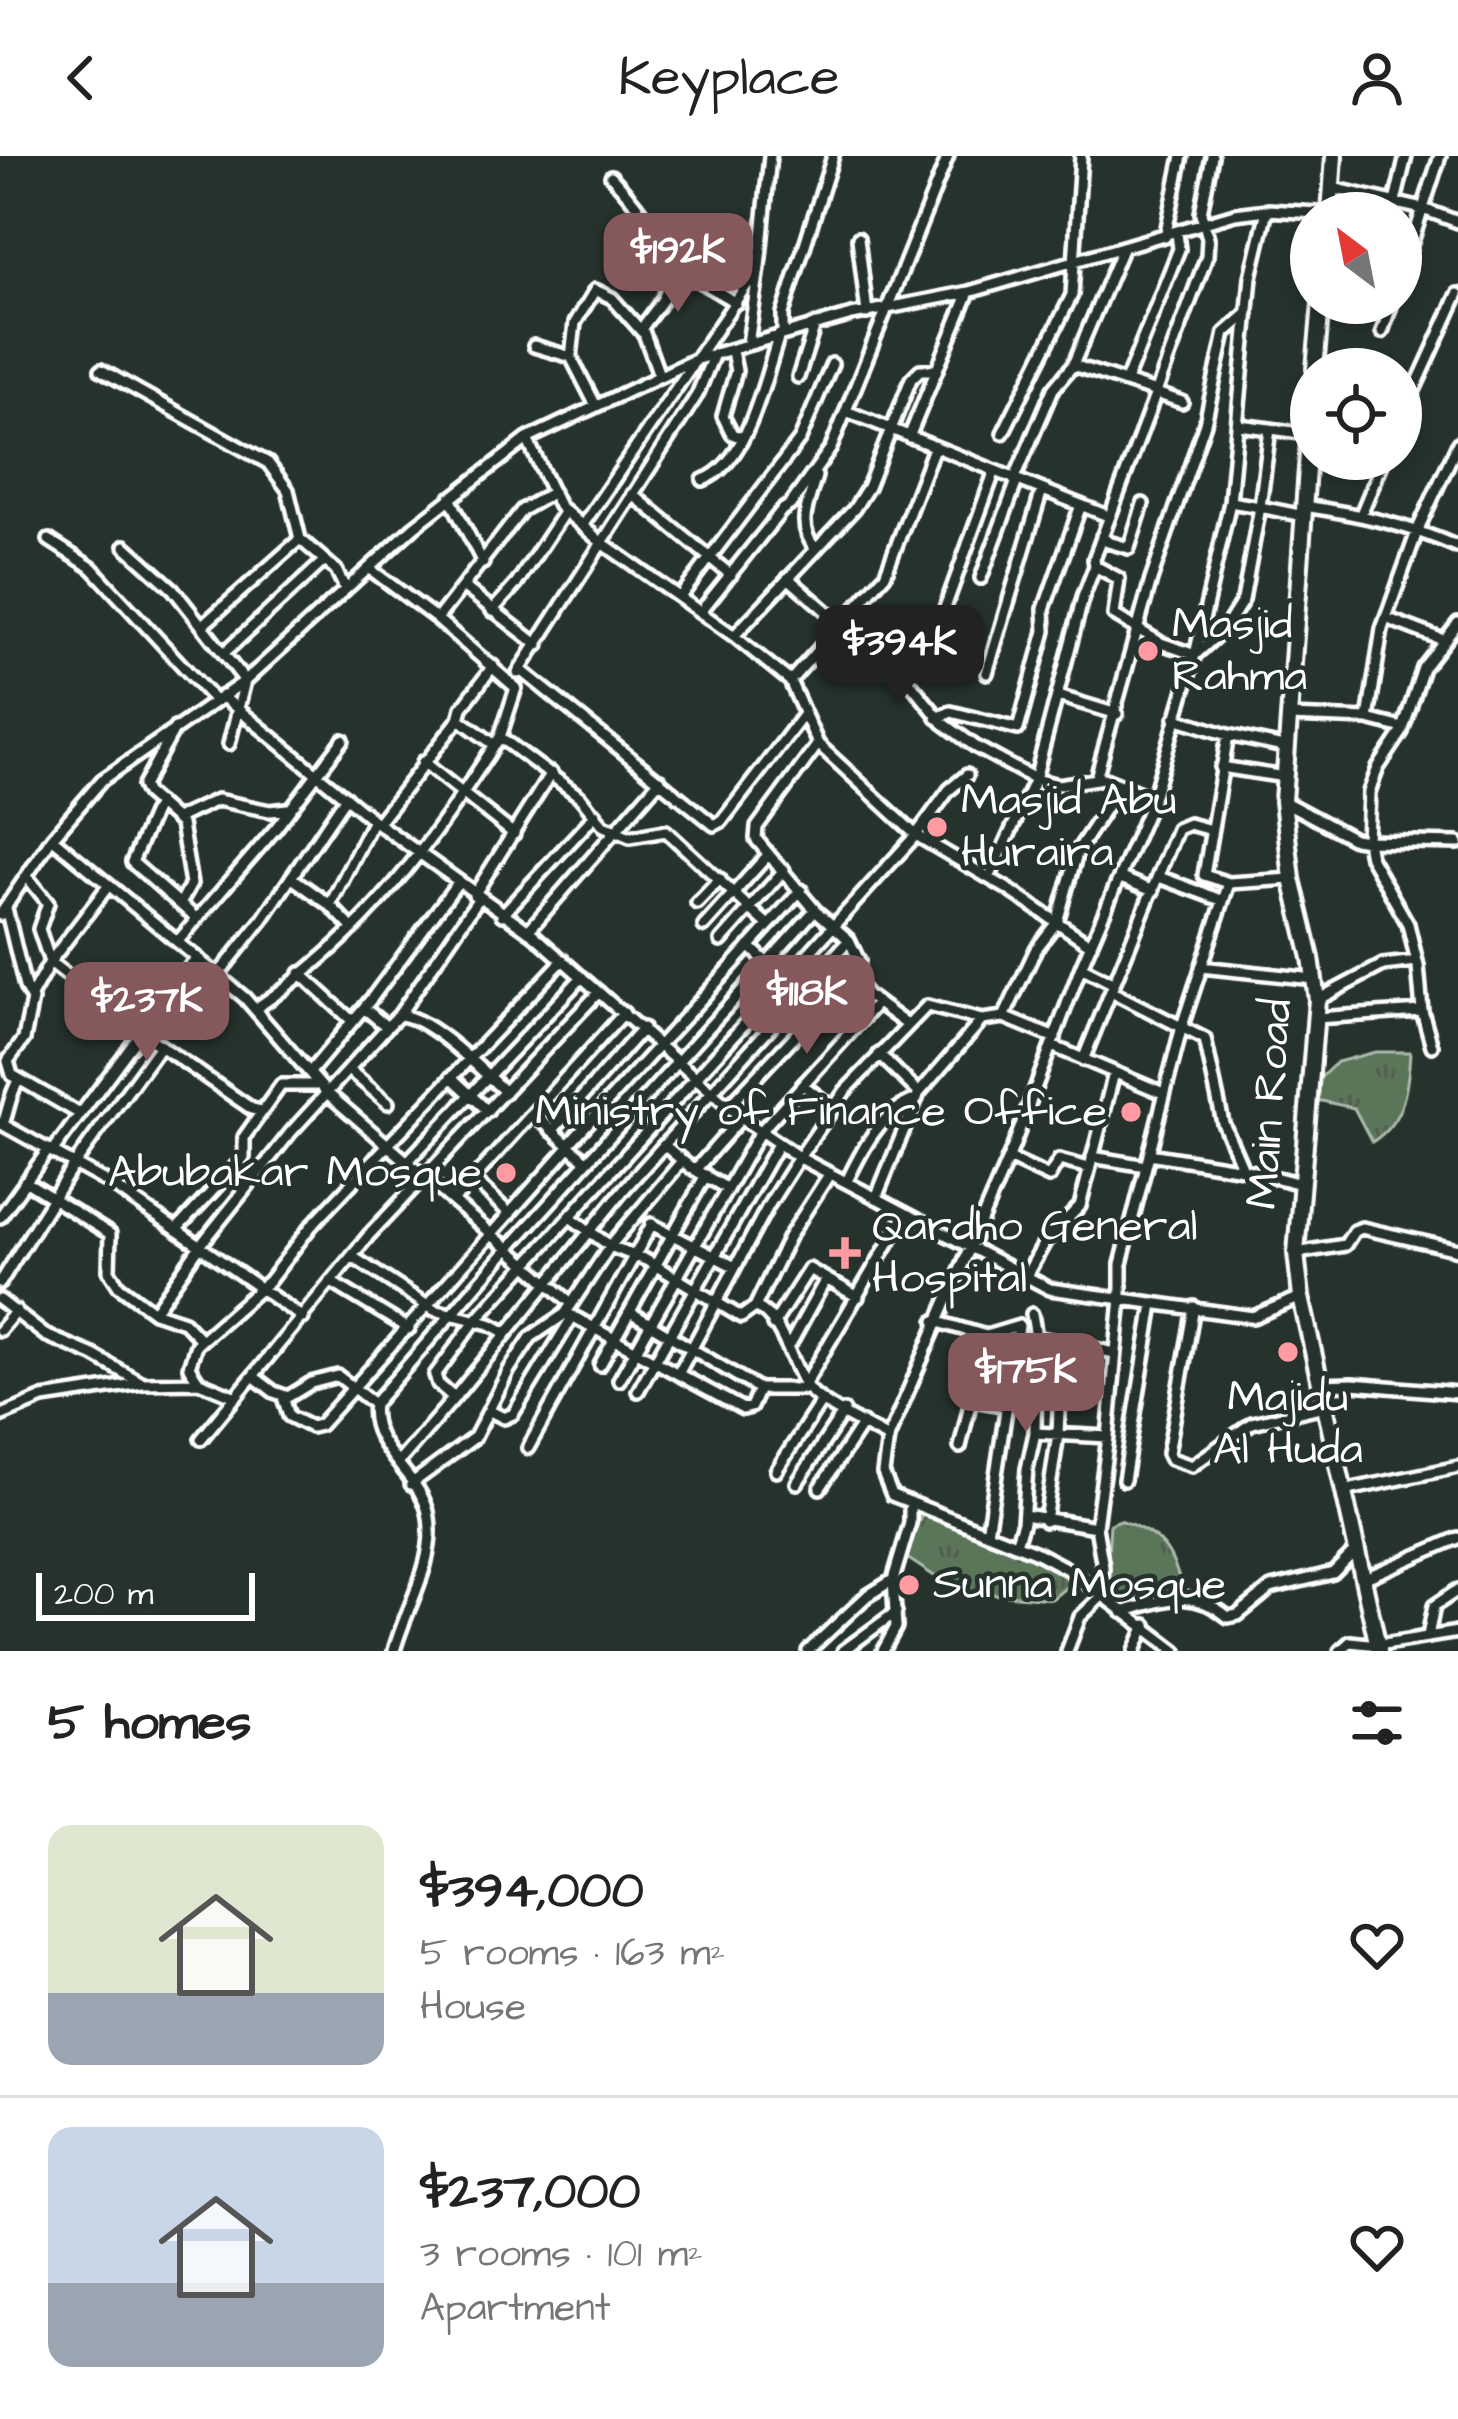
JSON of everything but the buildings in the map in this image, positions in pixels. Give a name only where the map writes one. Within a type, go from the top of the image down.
[{"type":"main road","points":[[1332,192],[1334,156]]},
{"type":"main road","name":"Main Road","points":[[1306,480],[1283,802],[1292,879],[1317,1000],[1295,1252],[1300,1297],[1378,1648]]},
{"type":"street","points":[[748,344],[770,156]]},
{"type":"street","points":[[704,480],[723,470],[743,438],[781,334],[783,314],[833,156]]},
{"type":"street","points":[[816,549],[804,531],[806,506],[818,470],[889,308],[948,156]]},
{"type":"street","points":[[1003,433],[1072,295],[1082,156]]},
{"type":"street","points":[[1126,381],[1179,249],[1171,235],[1182,156]]},
{"type":"street","points":[[989,878],[1035,778],[1108,516],[1207,256],[1208,238],[1202,226],[1212,156]]},
{"type":"street","points":[[1397,192],[1406,156]]},
{"type":"street","points":[[1422,212],[1440,156]]},
{"type":"street","points":[[611,176],[630,197],[667,261],[668,287],[642,332]]},
{"type":"street","points":[[1332,188],[1350,192]]},
{"type":"street","points":[[1423,209],[1458,221]]},
{"type":"street","points":[[1177,1651],[1069,1570],[892,1495],[884,1485],[888,1438],[1008,1158],[1081,967],[1153,798],[1195,655],[1230,502],[1251,278],[1267,210]]},
{"type":"street","points":[[31,996],[3,911],[52,838],[102,780],[245,680],[450,498],[527,439],[694,360],[781,334],[970,292],[1235,214],[1290,211]]},
{"type":"street","points":[[858,238],[867,313]]},
{"type":"street","points":[[981,578],[1053,389],[1073,365],[1122,249]]},
{"type":"street","points":[[667,261],[736,303]]},
{"type":"street","points":[[582,526],[759,267]]},
{"type":"street","points":[[596,406],[571,357],[575,323],[595,290],[612,298],[642,332],[659,375]]},
{"type":"street","points":[[909,437],[970,292]]},
{"type":"street","points":[[1422,373],[1458,294]]},
{"type":"street","points":[[1096,778],[1150,580],[1205,423],[1225,333],[1248,313]]},
{"type":"street","points":[[1382,332],[1385,324]]},
{"type":"street","points":[[798,377],[815,326]]},
{"type":"street","points":[[534,346],[571,357]]},
{"type":"street","points":[[732,351],[736,371],[723,416],[732,434],[743,438]]},
{"type":"street","points":[[511,682],[624,513],[697,395],[714,354]]},
{"type":"street","points":[[680,597],[800,439],[832,364]]},
{"type":"street","points":[[1073,365],[1181,402]]},
{"type":"street","points":[[100,370],[268,463],[288,490],[300,539],[336,570],[345,588]]},
{"type":"street","points":[[734,636],[854,509],[868,487],[911,379],[920,370],[934,370]]},
{"type":"street","points":[[846,411],[1108,516]]},
{"type":"street","points":[[1238,425],[1290,432]]},
{"type":"street","points":[[1195,655],[1226,627],[1243,600],[1270,429]]},
{"type":"street","points":[[527,439],[565,511],[790,681],[818,744],[916,835],[1090,945]]},
{"type":"street","points":[[1368,719],[1386,618],[1418,529],[1458,443]]},
{"type":"street","points":[[790,681],[885,575],[934,448]]},
{"type":"street","points":[[700,611],[818,470]]},
{"type":"street","points":[[926,660],[994,473]]},
{"type":"street","points":[[1361,514],[1375,480]]},
{"type":"street","points":[[987,673],[1042,490]]},
{"type":"street","points":[[437,619],[522,510],[553,491]]},
{"type":"street","points":[[632,494],[730,575]]},
{"type":"street","points":[[450,498],[484,564]]},
{"type":"street","points":[[1230,502],[1361,514],[1418,529],[1458,547]]},
{"type":"street","points":[[1102,536],[1129,548],[1143,504]]},
{"type":"street","points":[[937,718],[951,712],[1018,729],[1045,631],[1044,610],[1081,505]]},
{"type":"street","points":[[492,610],[517,583],[565,511]]},
{"type":"street","points":[[49,539],[92,568],[219,698],[421,856],[528,931],[741,1118],[800,1158],[1043,1286],[1261,1316],[1300,1297]]},
{"type":"street","points":[[202,626],[300,539]]},
{"type":"street","points":[[125,547],[154,571],[245,680]]},
{"type":"street","points":[[224,653],[324,561]]},
{"type":"street","points":[[1095,566],[1119,579],[1114,615],[1138,631],[1195,655]]},
{"type":"street","points":[[255,1010],[353,929],[421,856],[497,741],[517,692],[493,666],[370,568]]},
{"type":"street","points":[[788,578],[912,685],[937,718],[976,747],[1058,785],[1096,778],[1153,798]]},
{"type":"street","points":[[464,587],[538,645]]},
{"type":"street","points":[[1386,618],[1443,640]]},
{"type":"street","points":[[1432,1046],[1408,924],[1370,856],[1369,792],[1403,728],[1418,679],[1458,623]]},
{"type":"street","points":[[330,905],[375,821],[459,719],[462,707],[493,666]]},
{"type":"street","points":[[521,670],[714,825],[804,713]]},
{"type":"street","points":[[229,745],[245,680]]},
{"type":"street","points":[[1058,696],[1117,714]]},
{"type":"street","points":[[1289,716],[1368,719],[1403,728]]},
{"type":"street","points":[[1175,718],[1288,748]]},
{"type":"street","points":[[459,719],[551,773],[612,830],[630,837],[666,831],[768,925]]},
{"type":"street","points":[[175,728],[143,786],[178,818],[191,884],[180,904]]},
{"type":"street","points":[[1228,735],[1204,875],[1229,883],[1292,879]]},
{"type":"street","points":[[178,941],[343,740]]},
{"type":"street","points":[[728,1107],[851,976],[859,961],[849,940],[815,910],[755,839],[757,827],[818,744]]},
{"type":"street","points":[[423,763],[514,834]]},
{"type":"street","points":[[1221,767],[1285,777]]},
{"type":"street","points":[[154,1312],[323,1089],[349,1070],[399,1015],[551,773]]},
{"type":"street","points":[[454,1398],[434,1375],[476,1321],[967,775]]},
{"type":"street","points":[[528,931],[660,780]]},
{"type":"street","points":[[1004,1017],[1036,949],[1057,922],[1078,850],[1120,785]]},
{"type":"street","points":[[217,976],[346,797]]},
{"type":"street","points":[[178,818],[217,800],[270,811],[291,807]]},
{"type":"street","points":[[1283,802],[1354,838],[1458,843]]},
{"type":"street","points":[[158,803],[132,862],[197,920]]},
{"type":"street","points":[[502,915],[596,814]]},
{"type":"street","points":[[1083,1060],[1177,829],[1189,824],[1211,830]]},
{"type":"street","points":[[52,838],[197,957],[255,1010],[323,1089],[570,1302]]},
{"type":"street","points":[[704,926],[768,855]]},
{"type":"street","points":[[721,941],[784,870]]},
{"type":"street","points":[[291,877],[330,905],[353,929]]},
{"type":"street","points":[[1159,877],[1221,900]]},
{"type":"street","points":[[28,878],[48,903],[39,929],[50,962],[227,1094],[261,1111]]},
{"type":"street","points":[[1121,878],[1153,891]]},
{"type":"street","points":[[697,902],[720,879]]},
{"type":"street","points":[[310,1072],[458,882]]},
{"type":"street","points":[[1067,1651],[1080,1618],[1101,1597],[1103,1567],[1096,1527],[1121,1264],[1163,1093],[1229,883]]},
{"type":"street","points":[[80,1114],[12,1075],[8,1061],[24,1039],[31,996],[50,962],[109,885]]},
{"type":"street","points":[[253,1376],[283,1397],[289,1416],[315,1428],[389,1352],[801,890]]},
{"type":"street","points":[[394,1651],[400,1624],[419,1586],[430,1539],[428,1511],[373,1426],[374,1404],[815,910]]},
{"type":"street","points":[[398,1463],[588,1231],[849,940]]},
{"type":"street","points":[[749,946],[784,979]]},
{"type":"street","points":[[0,1217],[197,957]]},
{"type":"street","points":[[199,1382],[189,1360],[201,1340],[269,1281],[312,1226],[563,960]]},
{"type":"street","points":[[1317,1000],[1383,965],[1417,961]]},
{"type":"street","points":[[1081,967],[1200,1035],[1208,1045],[1222,1123],[1243,1169]]},
{"type":"street","points":[[1201,967],[1314,979]]},
{"type":"street","points":[[300,973],[351,1020]]},
{"type":"street","points":[[407,1162],[582,976]]},
{"type":"street","points":[[851,976],[906,1024]]},
{"type":"street","points":[[201,1439],[353,1257],[599,992]]},
{"type":"street","points":[[619,1380],[759,1133],[877,1003]]},
{"type":"street","points":[[677,1374],[768,1206],[833,1108],[906,1024],[932,1005],[982,1020],[1004,1017],[1083,1060],[1163,1093]]},
{"type":"street","points":[[364,1008],[387,1027]]},
{"type":"street","points":[[1316,1018],[1422,1011]]},
{"type":"street","points":[[453,1201],[624,1012]]},
{"type":"street","points":[[399,1015],[408,1015],[449,1039],[506,1092]]},
{"type":"street","points":[[876,1198],[918,1096],[982,1020]]},
{"type":"street","points":[[552,1131],[643,1028]]},
{"type":"street","points":[[0,1283],[74,1166],[160,1046]]},
{"type":"street","points":[[879,1054],[918,1096]]},
{"type":"street","points":[[349,1070],[388,1103]]},
{"type":"street","points":[[1026,1276],[1045,1242],[1076,1213],[1114,1073]]},
{"type":"street","points":[[451,1078],[488,1111]]},
{"type":"street","points":[[0,1139],[7,1099],[19,1079]]},
{"type":"street","points":[[176,1230],[244,1157],[244,1137],[281,1085],[323,1089]]},
{"type":"street","points":[[803,1085],[833,1108]]},
{"type":"street","points":[[847,1181],[894,1110],[918,1096]]},
{"type":"street","points":[[533,1113],[587,1162]]},
{"type":"street","points":[[600,1365],[687,1211],[701,1173],[741,1118]]},
{"type":"street","points":[[4,1125],[112,1185],[304,1318]]},
{"type":"street","points":[[664,1144],[726,1188]]},
{"type":"street","points":[[638,1391],[778,1144]]},
{"type":"street","points":[[1008,1158],[1048,1177],[1059,1160],[1147,1160],[1243,1169],[1301,1184]]},
{"type":"street","points":[[490,1412],[511,1417],[569,1315],[570,1302],[682,1161]]},
{"type":"street","points":[[550,1203],[610,1246],[656,1266],[738,1318],[755,1306],[789,1237],[830,1172]]},
{"type":"street","points":[[473,1179],[510,1214]]},
{"type":"street","points":[[25,1181],[110,1234],[112,1278],[154,1312],[184,1322],[201,1340]]},
{"type":"street","points":[[687,1211],[709,1220]]},
{"type":"street","points":[[637,1215],[735,1268]]},
{"type":"street","points":[[807,1386],[905,1215]]},
{"type":"street","points":[[528,1448],[652,1224]]},
{"type":"street","points":[[1295,1252],[1346,1245],[1354,1231],[1362,1228],[1458,1250]]},
{"type":"street","points":[[0,1245],[15,1255]]},
{"type":"street","points":[[353,1257],[428,1306],[505,1332]]},
{"type":"street","points":[[772,1325],[809,1269],[857,1297]]},
{"type":"street","points":[[789,1346],[826,1279]]},
{"type":"street","points":[[333,1283],[409,1329]]},
{"type":"street","points":[[935,1321],[986,1336],[1019,1326],[1032,1314],[1043,1286]]},
{"type":"street","points":[[0,1300],[45,1335],[142,1382]]},
{"type":"street","points":[[1124,1480],[1153,1304]]},
{"type":"street","points":[[755,1306],[764,1310],[789,1346],[807,1386],[822,1400],[888,1438]]},
{"type":"street","points":[[1194,1307],[1168,1453],[1171,1459],[1192,1466],[1252,1423],[1324,1406]]},
{"type":"street","points":[[0,1330],[16,1311]]},
{"type":"street","points":[[630,1312],[759,1389],[807,1386]]},
{"type":"street","points":[[1016,1544],[1036,1433],[1032,1314]]},
{"type":"street","points":[[569,1315],[637,1349],[722,1401],[746,1409],[753,1405],[759,1389]]},
{"type":"street","points":[[411,1484],[475,1437],[509,1370],[535,1333],[569,1315]]},
{"type":"street","points":[[987,1533],[1019,1326]]},
{"type":"street","points":[[960,1447],[986,1336]]},
{"type":"street","points":[[1036,1337],[1115,1353]]},
{"type":"street","points":[[1045,1521],[1058,1434],[1062,1341]]},
{"type":"street","points":[[389,1352],[407,1366]]},
{"type":"street","points":[[509,1370],[534,1382]]},
{"type":"street","points":[[283,1397],[334,1376],[374,1404]]},
{"type":"street","points":[[0,1416],[43,1398],[142,1382],[199,1382],[236,1397]]},
{"type":"street","points":[[1319,1385],[1458,1393]]},
{"type":"street","points":[[776,1472],[822,1400]]},
{"type":"street","points":[[973,1400],[1007,1406]]},
{"type":"street","points":[[797,1483],[844,1411]]},
{"type":"street","points":[[1034,1411],[1059,1413]]},
{"type":"street","points":[[820,1488],[863,1423]]},
{"type":"street","points":[[1036,1433],[1108,1438]]},
{"type":"street","points":[[1343,1491],[1458,1467]]},
{"type":"street","points":[[883,1651],[896,1627],[892,1580],[910,1523],[910,1502]]},
{"type":"street","points":[[1024,1515],[1096,1527]]},
{"type":"street","points":[[1363,1580],[1458,1538]]},
{"type":"street","points":[[1122,1612],[1190,1598],[1206,1600],[1228,1617],[1238,1615],[1271,1588],[1333,1574],[1355,1550]]},
{"type":"street","points":[[808,1651],[867,1596],[892,1580]]},
{"type":"street","points":[[1428,1636],[1434,1606],[1458,1590]]},
{"type":"street","points":[[843,1651],[896,1612]]},
{"type":"street","points":[[1135,1651],[1146,1625]]},
{"type":"street","points":[[1340,1651],[1350,1642],[1378,1648],[1458,1632]]},
{"type":"green space","points":[[1375,1052],[1410,1052],[1398,1114],[1372,1142],[1354,1108],[1317,1100],[1318,1080],[1337,1062]]},
{"type":"green space","points":[[922,1514],[1054,1567],[1075,1580],[1052,1599],[957,1591],[904,1556]]},
{"type":"green space","points":[[1120,1520],[1163,1546],[1183,1592],[1124,1605],[1101,1595],[1110,1524]]},
{"type":"place","name":"Masjid Rahma","points":[[1148,651]]},
{"type":"place","name":"Masjid Abu Huraira","points":[[937,827]]},
{"type":"place","name":"Ministry of Finance Office","points":[[1131,1112]]},
{"type":"place","name":"Abubakar Mosque","points":[[506,1173]]},
{"type":"place","name":"Qardho General Hospital","points":[[845,1253]]},
{"type":"place","name":"Majidu Al Huda","points":[[1288,1352]]},
{"type":"place","name":"Sunna Mosque","points":[[909,1585]]}]
